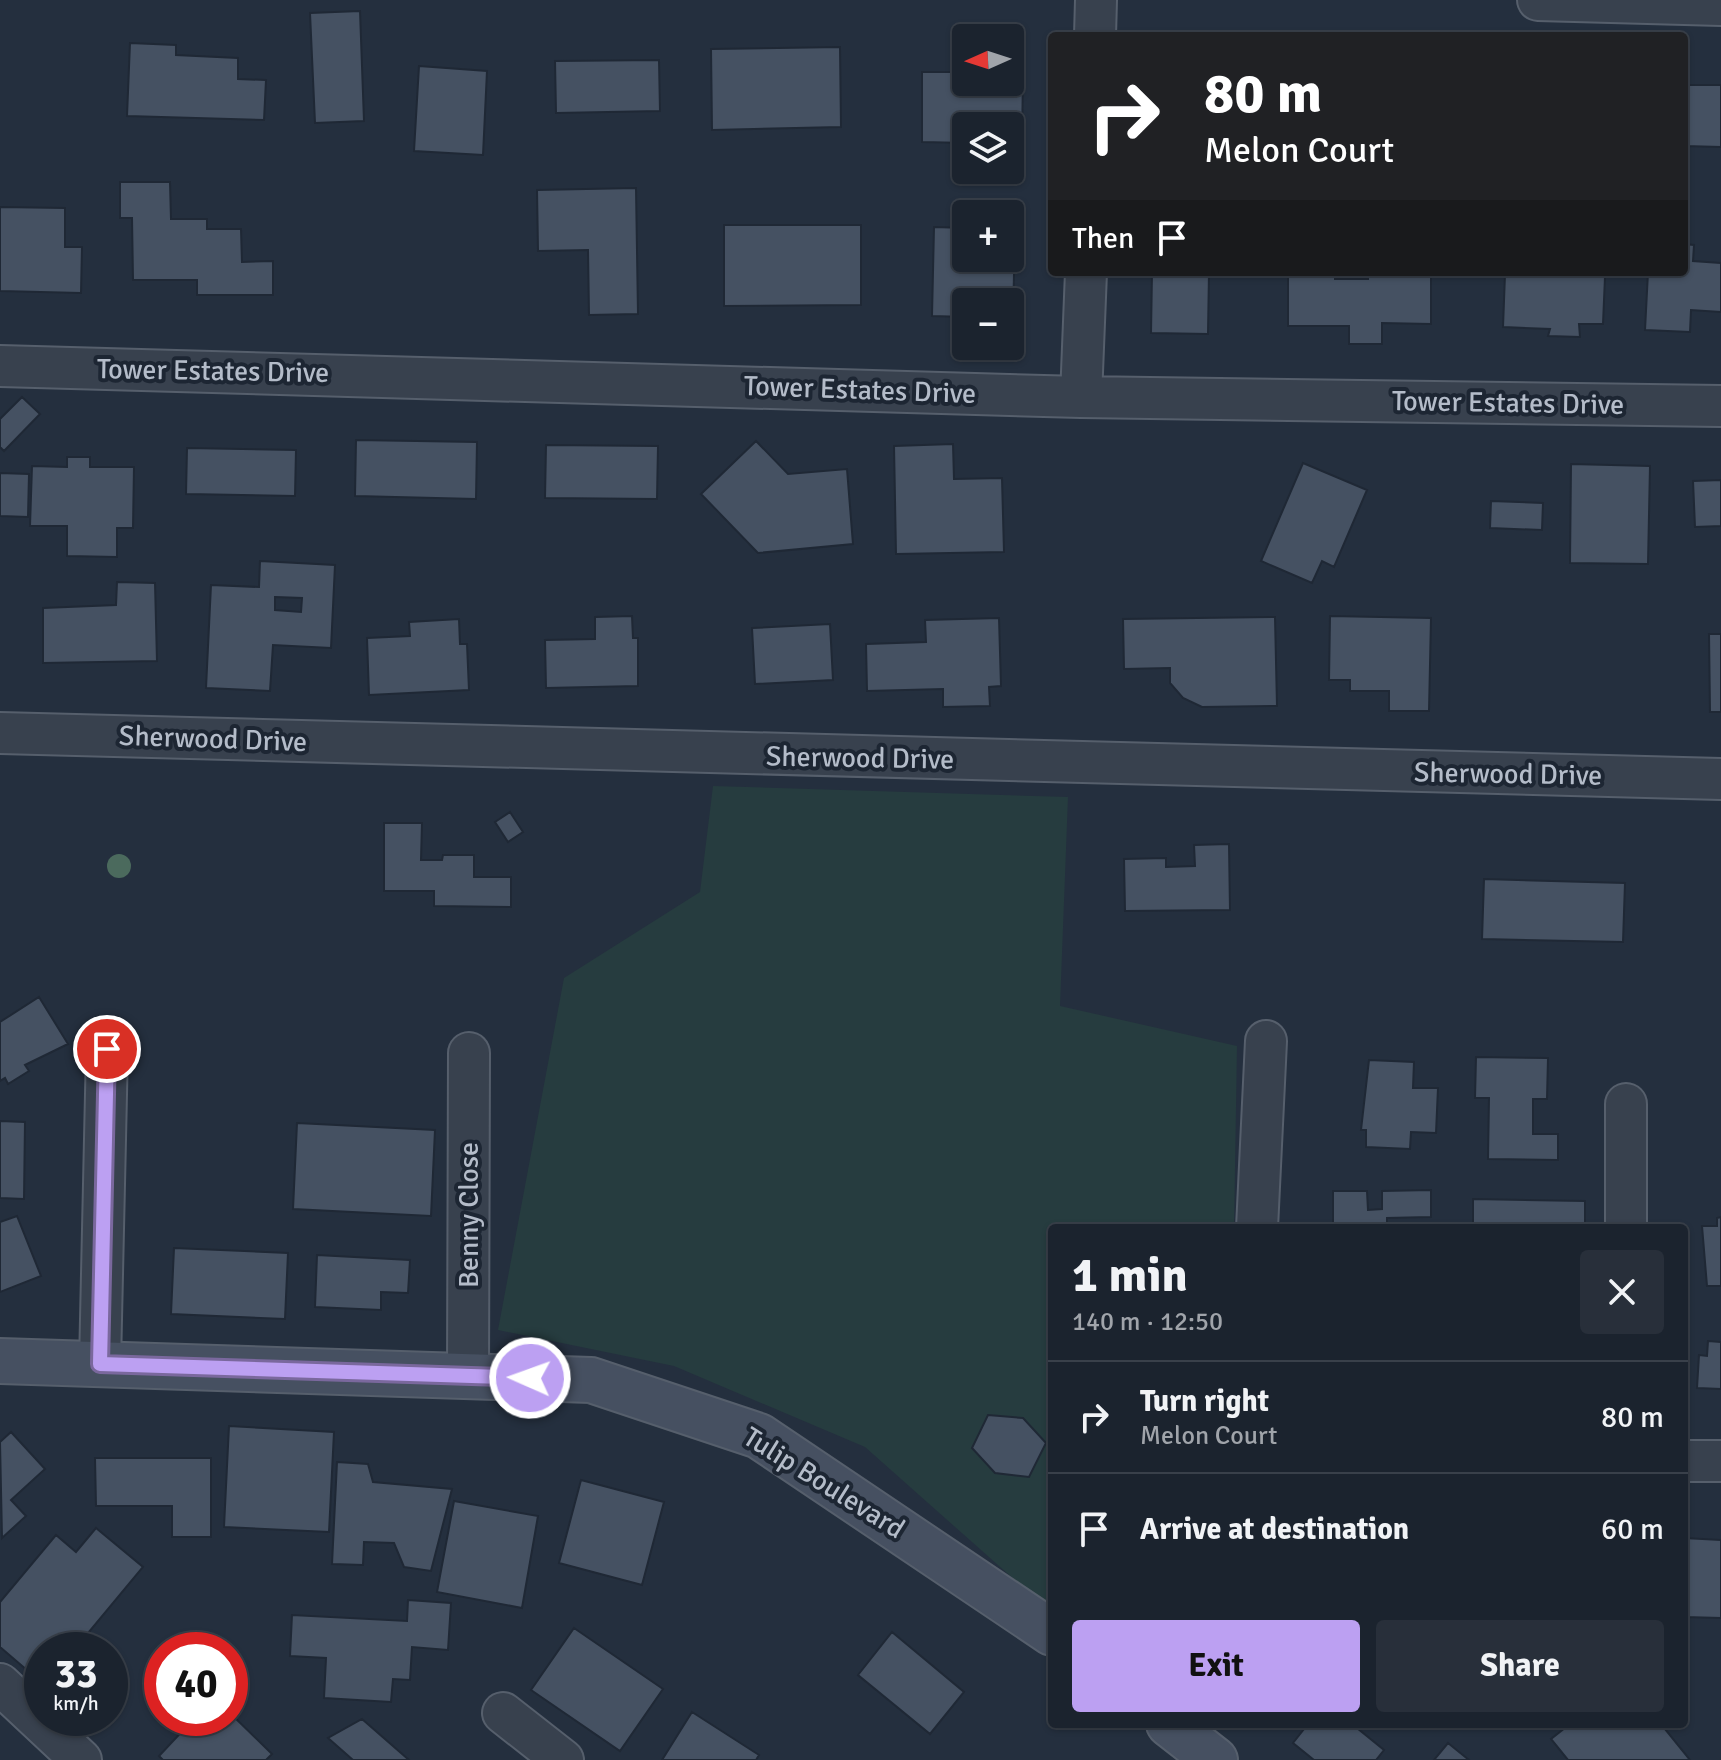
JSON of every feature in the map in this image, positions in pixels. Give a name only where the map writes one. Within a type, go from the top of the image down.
[{"type":"street","points":[[1095,32],[1096,0]]},
{"type":"street","points":[[1538,0],[1721,5]]},
{"type":"street","points":[[1081,397],[1086,276]]},
{"type":"street","name":"Tower Estates Drive","points":[[0,366],[1081,397],[1721,406]]},
{"type":"street","name":"Sherwood Drive","points":[[0,733],[1721,779]]},
{"type":"street","points":[[1257,1224],[1266,1041]]},
{"type":"street","points":[[100,1364],[107,1049]]},
{"type":"street","name":"Benny Close","points":[[468,1376],[469,1053]]},
{"type":"street","points":[[1626,1104],[1626,1224]]},
{"type":"street","name":"Tulip Boulevard","points":[[0,1361],[591,1380],[759,1436],[1048,1630]]},
{"type":"street","points":[[1688,1461],[1721,1461]]},
{"type":"street","points":[[0,1684],[81,1760]]},
{"type":"street","points":[[503,1713],[563,1760]]},
{"type":"street","points":[[1174,1728],[1215,1760]]},
{"type":"green space","points":[[713,786],[1068,797],[1060,1006],[1237,1046],[1234,1224],[1048,1224],[1048,1609],[865,1447],[674,1366],[498,1330],[564,978],[700,892]]},
{"type":"building","points":[[360,11],[364,121],[315,123],[310,13]]},
{"type":"building","points":[[130,43],[176,45],[176,55],[238,58],[238,79],[266,80],[264,120],[127,116]]},
{"type":"building","points":[[840,47],[841,127],[712,130],[711,49]]},
{"type":"building","points":[[659,60],[660,111],[556,113],[555,61]]},
{"type":"building","points":[[419,66],[487,71],[483,155],[414,151]]},
{"type":"building","points":[[922,72],[952,72],[952,96],[1023,96],[1022,112],[952,112],[952,143],[922,142]]},
{"type":"building","points":[[1688,85],[1721,85],[1721,147],[1688,146]]},
{"type":"building","points":[[120,182],[170,182],[171,219],[207,219],[207,229],[241,229],[242,262],[273,261],[273,295],[197,295],[197,280],[133,280],[132,218],[120,218]]},
{"type":"building","points":[[636,188],[638,314],[589,315],[588,250],[538,251],[537,190]]},
{"type":"building","points":[[0,207],[65,208],[65,247],[82,247],[81,293],[0,291]]},
{"type":"building","points":[[724,225],[861,225],[861,305],[724,306]]},
{"type":"building","points":[[934,227],[952,228],[952,272],[1014,272],[1014,288],[952,288],[952,317],[932,316]]},
{"type":"building","points":[[1688,244],[1694,245],[1693,261],[1721,263],[1721,312],[1691,310],[1690,332],[1645,330],[1648,276],[1688,276]]},
{"type":"building","points":[[1152,276],[1209,276],[1208,334],[1151,333]]},
{"type":"building","points":[[1288,276],[1368,279],[1368,276],[1431,276],[1431,324],[1382,323],[1382,344],[1349,344],[1349,326],[1288,326]]},
{"type":"building","points":[[1505,276],[1605,277],[1603,324],[1579,324],[1580,337],[1548,336],[1550,329],[1503,327]]},
{"type":"building","points":[[22,397],[40,414],[4,451],[0,447],[0,419]]},
{"type":"building","points":[[356,440],[477,442],[476,499],[355,496]]},
{"type":"building","points":[[756,441],[788,474],[847,469],[853,544],[758,553],[701,494]]},
{"type":"building","points":[[953,444],[954,479],[1002,478],[1004,552],[896,554],[894,446]]},
{"type":"building","points":[[546,445],[658,446],[657,499],[545,498]]},
{"type":"building","points":[[187,448],[296,450],[295,496],[186,494]]},
{"type":"building","points":[[67,457],[90,457],[90,467],[134,467],[133,528],[117,528],[117,557],[67,556],[67,526],[30,526],[32,466],[67,467]]},
{"type":"building","points":[[1303,463],[1367,490],[1334,567],[1322,561],[1312,583],[1261,561]]},
{"type":"building","points":[[1571,464],[1650,466],[1648,564],[1570,563]]},
{"type":"building","points":[[0,473],[29,474],[28,517],[0,516]]},
{"type":"building","points":[[1721,480],[1721,526],[1695,527],[1693,481]]},
{"type":"building","points":[[1491,501],[1543,503],[1542,530],[1490,528]]},
{"type":"building","points":[[260,561],[335,565],[331,648],[273,645],[270,691],[206,688],[211,585],[259,587]],"holes":[[[275,597],[302,598],[301,612],[275,610]]]},
{"type":"building","points":[[117,582],[155,583],[157,661],[43,663],[43,608],[116,605]]},
{"type":"building","points":[[632,616],[633,638],[638,638],[638,686],[546,688],[545,640],[595,639],[595,617]]},
{"type":"building","points":[[1330,616],[1431,618],[1429,711],[1389,711],[1389,691],[1350,691],[1350,680],[1329,680]]},
{"type":"building","points":[[1275,617],[1277,706],[1202,707],[1183,698],[1170,683],[1170,668],[1124,669],[1123,619]]},
{"type":"building","points":[[999,618],[1001,686],[989,687],[990,706],[943,707],[943,689],[867,691],[866,644],[926,642],[925,620]]},
{"type":"building","points":[[459,619],[460,644],[467,644],[469,690],[369,695],[367,638],[410,636],[409,622]]},
{"type":"building","points":[[830,624],[833,680],[755,684],[752,628]]},
{"type":"building","points":[[1709,634],[1721,634],[1721,712],[1710,712]]},
{"type":"building","points":[[510,812],[523,832],[508,842],[495,822]]},
{"type":"building","points":[[384,823],[422,823],[421,860],[442,860],[443,855],[474,855],[474,877],[511,877],[511,907],[434,906],[434,891],[384,891]]},
{"type":"building","points":[[1229,844],[1230,910],[1125,911],[1124,859],[1166,858],[1166,867],[1195,866],[1194,845]]},
{"type":"building","points":[[1484,879],[1625,883],[1623,942],[1482,939]]},
{"type":"building","points":[[39,997],[68,1044],[25,1065],[29,1071],[8,1084],[5,1078],[0,1081],[0,1022]]},
{"type":"building","points":[[1476,1057],[1548,1058],[1547,1099],[1533,1099],[1533,1134],[1558,1134],[1558,1160],[1488,1159],[1489,1098],[1475,1098]]},
{"type":"building","points":[[1369,1060],[1414,1062],[1413,1088],[1438,1088],[1436,1133],[1411,1132],[1410,1149],[1366,1147],[1366,1130],[1361,1130]]},
{"type":"building","points":[[0,1121],[25,1122],[24,1199],[0,1198]]},
{"type":"building","points":[[297,1123],[435,1130],[431,1216],[293,1209]]},
{"type":"building","points":[[1431,1190],[1431,1217],[1387,1218],[1387,1224],[1333,1224],[1333,1191],[1367,1191],[1368,1210],[1382,1209],[1382,1191]]},
{"type":"building","points":[[1473,1199],[1585,1201],[1585,1224],[1473,1224]]},
{"type":"building","points":[[17,1216],[41,1276],[0,1292],[0,1222]]},
{"type":"building","points":[[1721,1217],[1721,1286],[1707,1286],[1702,1226],[1717,1226],[1717,1218]]},
{"type":"building","points":[[174,1248],[288,1253],[285,1319],[171,1314]]},
{"type":"building","points":[[317,1255],[410,1260],[408,1293],[381,1292],[381,1310],[315,1307]]},
{"type":"building","points":[[1708,1341],[1721,1342],[1721,1389],[1697,1388],[1699,1355],[1707,1356]]},
{"type":"building","points":[[988,1415],[1023,1418],[1046,1443],[1029,1477],[995,1473],[972,1448]]},
{"type":"building","points":[[229,1426],[334,1432],[329,1532],[224,1527]]},
{"type":"building","points":[[11,1432],[45,1469],[11,1500],[26,1516],[2,1538],[0,1442]]},
{"type":"building","points":[[95,1458],[211,1458],[211,1537],[172,1537],[172,1506],[96,1506]]},
{"type":"building","points":[[337,1462],[368,1464],[373,1482],[452,1489],[431,1571],[404,1567],[394,1543],[364,1542],[363,1565],[332,1564]]},
{"type":"building","points":[[581,1480],[664,1502],[642,1585],[559,1563]]},
{"type":"building","points":[[454,1501],[538,1516],[522,1608],[437,1592]]},
{"type":"building","points":[[96,1528],[143,1567],[89,1632],[24,1632],[24,1668],[0,1647],[0,1602],[56,1535],[76,1552]]},
{"type":"building","points":[[1688,1538],[1721,1540],[1721,1618],[1688,1617]]},
{"type":"building","points":[[408,1600],[451,1603],[448,1650],[412,1647],[410,1680],[393,1679],[391,1702],[324,1698],[326,1658],[290,1656],[292,1615],[407,1621]]},
{"type":"building","points":[[574,1628],[663,1689],[620,1751],[531,1690]]},
{"type":"building","points":[[892,1632],[964,1692],[930,1734],[858,1675]]},
{"type":"building","points":[[692,1712],[759,1755],[756,1760],[662,1760]]},
{"type":"building","points":[[362,1719],[409,1760],[353,1760],[328,1738]]},
{"type":"building","points":[[1305,1728],[1357,1728],[1384,1750],[1376,1760],[1314,1760],[1293,1743]]},
{"type":"building","points":[[1565,1728],[1664,1728],[1690,1760],[1568,1760],[1551,1739]]},
{"type":"building","points":[[248,1731],[272,1754],[266,1760],[163,1760],[159,1756],[178,1736],[248,1736]]},
{"type":"building","points":[[1448,1743],[1469,1760],[1434,1760]]},
{"type":"route","points":[[107,1049],[100,1364],[530,1378]]}]
